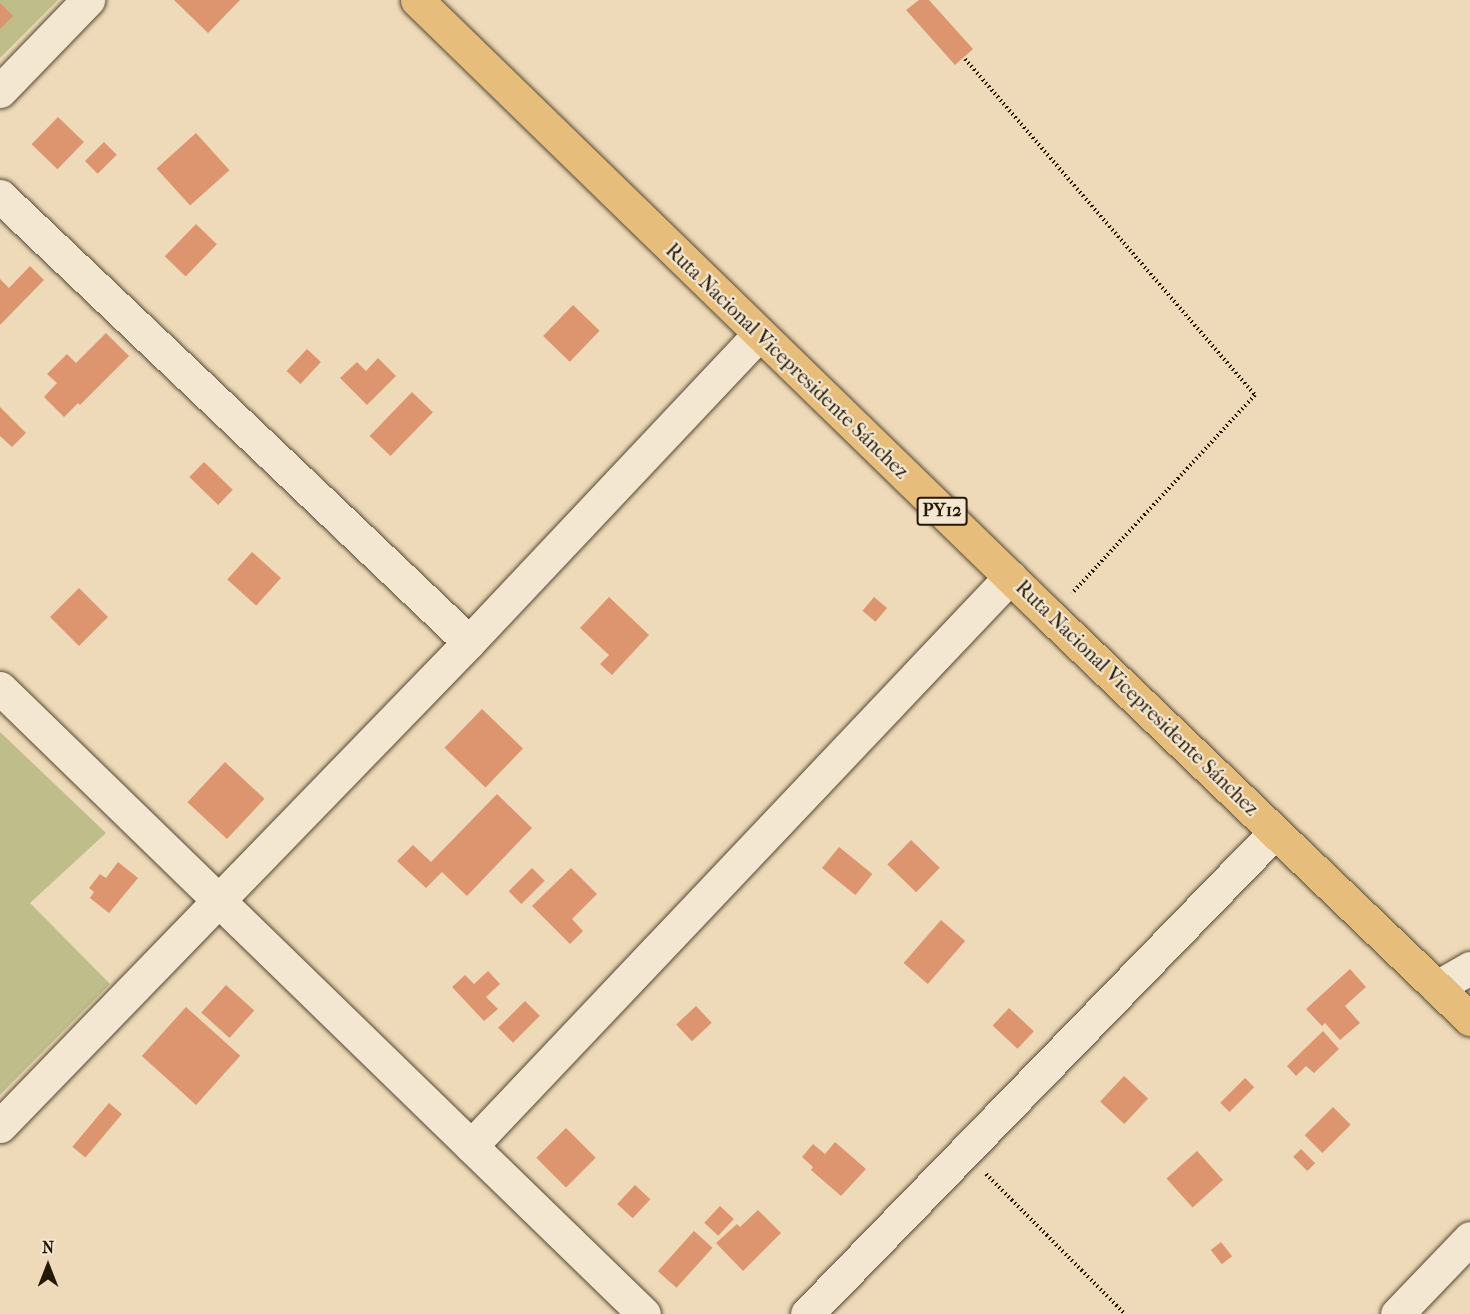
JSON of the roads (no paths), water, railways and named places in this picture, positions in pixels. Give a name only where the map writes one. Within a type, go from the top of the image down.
[{"type":"highway","name":"Ruta Nacional Vicepresidente Sánchez","points":[[417,0],[1050,617],[1470,1020]]},
{"type":"street","points":[[0,91],[88,0]]},
{"type":"street","points":[[0,196],[469,642]]},
{"type":"street","points":[[0,1126],[469,642],[759,334]]},
{"type":"street","points":[[471,1146],[1010,577]]},
{"type":"street","points":[[0,688],[644,1314]]},
{"type":"street","points":[[807,1314],[1275,832]]},
{"type":"street","points":[[1437,987],[1470,968]]},
{"type":"street","points":[[1397,1314],[1470,1238]]}]
